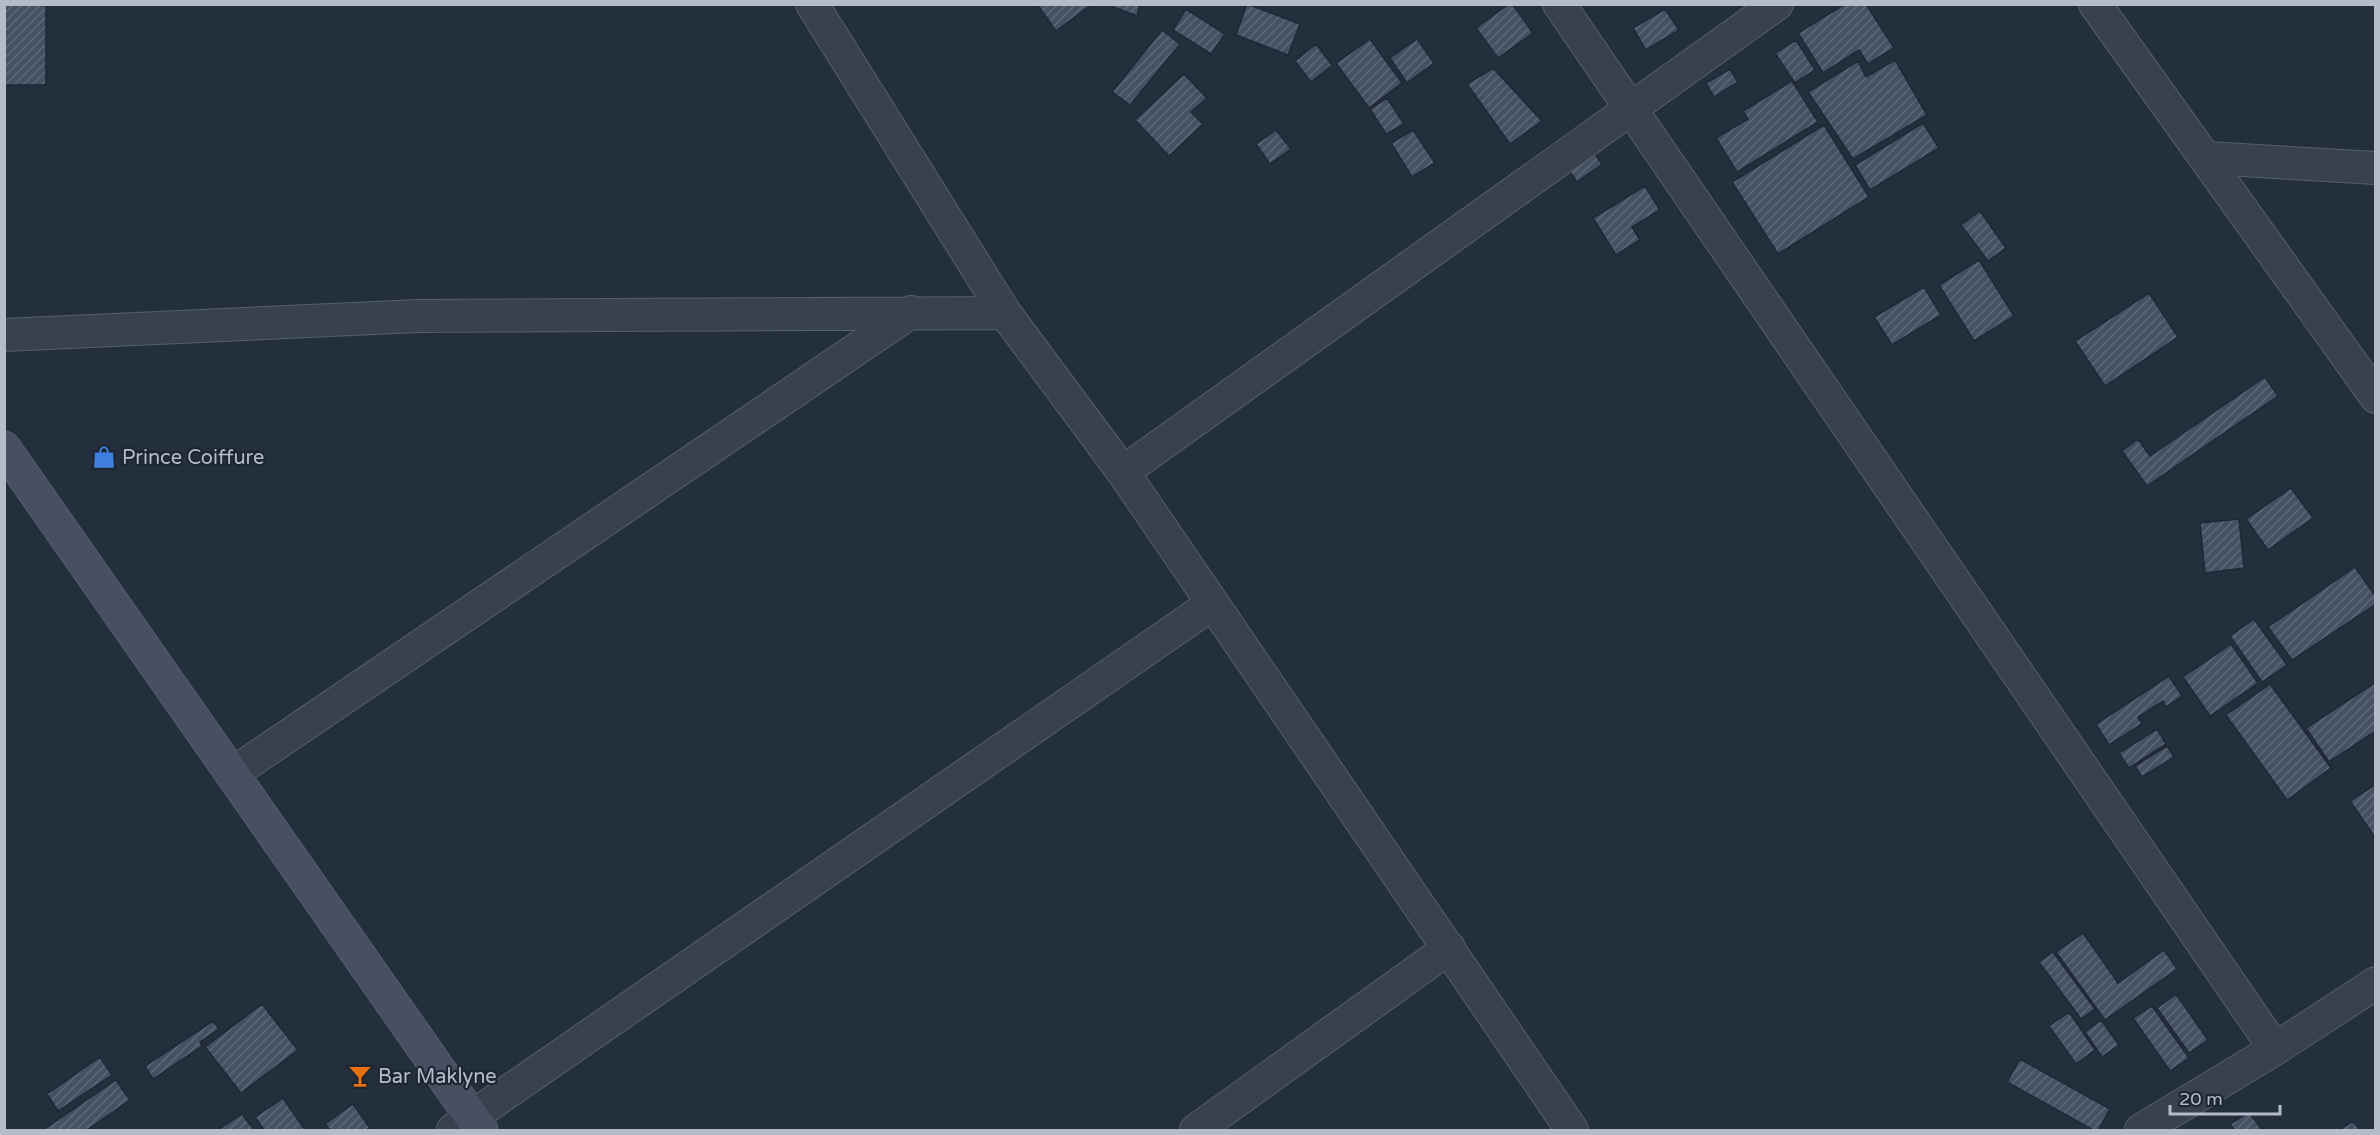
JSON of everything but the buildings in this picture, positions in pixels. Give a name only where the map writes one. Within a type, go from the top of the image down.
[{"type":"street","points":[[812,4],[1005,313],[1124,472],[1572,1131]]},
{"type":"street","points":[[1559,4],[2275,1048]]},
{"type":"street","points":[[1124,472],[1777,4]]},
{"type":"street","points":[[2095,4],[2376,397]]},
{"type":"street","points":[[2206,158],[2376,168]]},
{"type":"street","points":[[232,774],[911,312]]},
{"type":"street","points":[[4,335],[418,316],[1005,313]]},
{"type":"street","points":[[4,448],[232,774],[468,1126],[1212,604]]},
{"type":"street","points":[[1196,1131],[1449,948]]},
{"type":"street","points":[[2141,1131],[2376,983]]},
{"type":"place","name":"Prince Coiffure","points":[[104,457]]},
{"type":"place","name":"Bar Maklyne","points":[[360,1076]]}]
